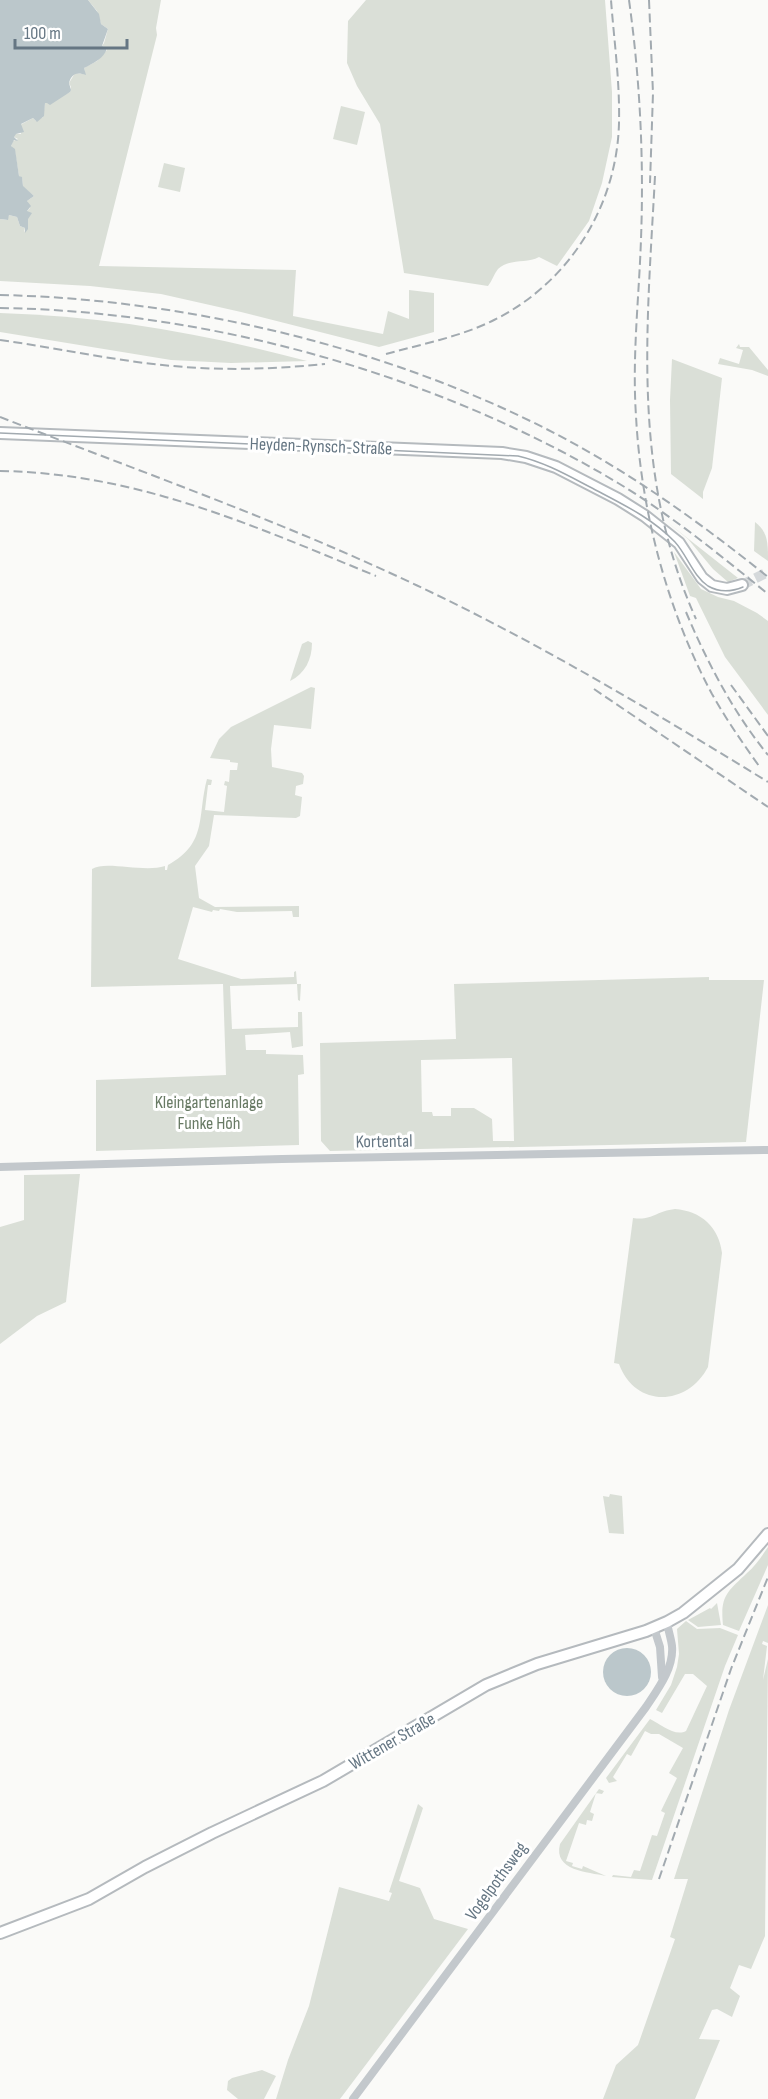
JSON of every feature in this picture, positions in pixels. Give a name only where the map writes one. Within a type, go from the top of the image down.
[{"type":"main road","name":"Heyden-Rynsch-Straße","points":[[0,433],[515,455],[556,467],[630,506],[671,535],[708,583],[723,589],[742,585]]},
{"type":"main road","name":"Wittener Straße","points":[[0,1933],[89,1899],[144,1867],[323,1781],[486,1685],[537,1664],[667,1622],[683,1613],[738,1569],[768,1534]]},
{"type":"street","name":"Kortental","points":[[0,1167],[768,1150]]},
{"type":"street","name":"Vogelpothsweg","points":[[353,2099],[645,1709],[668,1670],[672,1646],[667,1622]]},
{"type":"street","points":[[654,1628],[660,1647],[662,1680]]},
{"type":"green space","points":[[88,0],[161,0],[157,35],[99,266],[296,270],[293,316],[383,334],[388,311],[409,319],[409,290],[434,293],[434,332],[379,347],[161,294],[90,286],[0,281],[0,219],[7,220],[9,215],[17,217],[20,226],[25,228],[24,232],[27,229],[27,211],[30,208],[27,201],[34,196],[23,187],[22,178],[19,176],[15,152],[11,146],[13,141],[18,139],[14,137],[15,134],[21,134],[20,125],[33,118],[36,121],[43,117],[45,103],[70,92],[69,83],[75,73],[85,74],[84,68],[97,61],[107,50],[102,46],[108,29],[101,24],[97,11]]},
{"type":"green space","points":[[366,0],[605,0],[612,92],[612,137],[602,183],[589,221],[557,266],[539,257],[508,263],[498,269],[488,286],[404,273],[380,124],[357,86],[347,63],[348,21]]},
{"type":"green space","points":[[341,106],[365,112],[357,145],[333,139]]},
{"type":"green space","points":[[164,163],[185,168],[180,192],[158,187]]},
{"type":"green space","points":[[0,313],[117,322],[193,335],[307,361],[231,363],[171,360],[0,332]]},
{"type":"green space","points":[[739,344],[740,347],[749,347],[768,370],[768,376],[752,370],[718,364],[720,358],[739,364],[743,350],[736,348]]},
{"type":"green space","points":[[672,359],[722,378],[712,468],[703,492],[703,499],[671,474]]},
{"type":"green space","points":[[667,522],[738,578],[728,582],[713,569],[688,539]]},
{"type":"green space","points":[[755,522],[763,530],[766,538],[768,561],[754,551]]},
{"type":"green space","points":[[674,552],[701,589],[734,601],[768,621],[768,715],[725,657],[696,598],[690,596]]},
{"type":"green space","points":[[308,641],[312,643],[309,660],[304,670],[290,681],[302,644]]},
{"type":"green space","name":"Kleingartenanlage Funke Höh","points":[[311,687],[315,688],[311,729],[274,725],[271,749],[272,767],[302,773],[304,776],[303,784],[296,786],[295,795],[302,797],[300,816],[296,818],[214,815],[209,846],[195,866],[199,898],[215,907],[299,906],[299,917],[293,917],[292,911],[237,912],[220,909],[212,912],[193,907],[178,959],[241,979],[294,977],[296,971],[297,984],[230,986],[232,1029],[298,1027],[298,1012],[302,1012],[303,1046],[292,1048],[290,1032],[245,1035],[246,1050],[266,1050],[266,1054],[303,1055],[304,1074],[298,1075],[299,1145],[96,1151],[96,1080],[226,1075],[223,984],[91,987],[92,869],[106,866],[156,868],[165,866],[167,870],[168,865],[181,857],[195,838],[199,828],[207,779],[212,780],[211,785],[208,785],[205,810],[224,812],[227,786],[224,785],[225,781],[229,782],[230,770],[237,770],[238,763],[210,758],[219,739],[231,727]]},
{"type":"green space","points":[[709,977],[709,980],[764,980],[746,1142],[330,1151],[321,1141],[320,1043],[456,1039],[454,984]],"holes":[[[512,1058],[514,1141],[493,1141],[492,1119],[474,1108],[451,1108],[451,1116],[433,1116],[432,1112],[422,1112],[421,1060]]]},
{"type":"green space","points":[[297,984],[301,984],[300,1001],[298,1000]]},
{"type":"green space","points":[[80,1174],[66,1302],[37,1316],[0,1344],[0,1227],[24,1220],[24,1175]]},
{"type":"green space","points":[[675,1209],[693,1213],[707,1222],[717,1235],[722,1253],[708,1367],[699,1380],[687,1390],[662,1397],[649,1395],[637,1389],[619,1364],[614,1363],[633,1218],[650,1217]]},
{"type":"green space","points":[[610,1494],[622,1496],[624,1534],[609,1533],[603,1496],[609,1497]]},
{"type":"green space","points":[[768,1547],[768,1565],[739,1631],[723,1625],[722,1615],[726,1595],[756,1564]]},
{"type":"green space","points":[[717,1603],[721,1625],[698,1627],[688,1620],[711,1609]]},
{"type":"green space","points":[[768,1605],[768,1643],[763,1641],[762,1644],[767,1646],[763,1680],[768,1659],[765,1936],[751,1969],[739,1965],[730,1988],[740,1996],[732,2017],[717,2009],[712,2010],[699,2039],[720,2040],[695,2099],[603,2099],[616,2065],[638,2045],[675,1939],[670,1937],[688,1879],[674,1879],[729,1710]]},
{"type":"green space","points":[[686,1621],[697,1629],[720,1628],[738,1635],[725,1666],[652,1880],[612,1877],[613,1875],[631,1877],[634,1870],[640,1871],[652,1835],[657,1836],[665,1813],[661,1811],[677,1778],[669,1773],[683,1748],[659,1734],[645,1731],[631,1756],[627,1754],[613,1777],[617,1781],[609,1783],[606,1778],[650,1719],[672,1731],[686,1731],[707,1686],[693,1674],[685,1674],[662,1713],[656,1710],[671,1685],[679,1654],[677,1629]]},
{"type":"green space","points":[[599,1789],[604,1791],[602,1794],[596,1793]]},
{"type":"green space","points":[[596,1793],[590,1812],[594,1814],[592,1821],[587,1820],[586,1825],[579,1823],[566,1861],[573,1863],[572,1866],[582,1869],[583,1866],[606,1876],[574,1869],[562,1860],[559,1853],[560,1844]]},
{"type":"green space","points":[[418,1804],[423,1808],[399,1881],[420,1888],[434,1919],[468,1929],[340,2099],[276,2099],[309,2006],[339,1887],[389,1901],[392,1893],[389,1892]]},
{"type":"green space","points":[[262,2070],[276,2076],[264,2099],[238,2099],[227,2090],[228,2081],[232,2078]]},
{"type":"shaded area","points":[[0,0],[88,0],[99,14],[101,24],[108,29],[102,46],[107,48],[104,55],[84,68],[86,75],[73,75],[69,83],[70,92],[50,105],[45,103],[44,116],[37,122],[33,118],[21,124],[24,132],[14,137],[18,141],[14,140],[11,146],[15,149],[19,176],[22,177],[23,186],[34,196],[27,201],[31,206],[27,211],[32,213],[25,233],[25,228],[20,226],[17,217],[9,215],[8,220],[0,219]]},
{"type":"shaded area","points":[[627,1648],[644,1655],[651,1672],[644,1689],[627,1696],[610,1689],[603,1672],[610,1655]]},
{"type":"tunnel","points":[[742,585],[768,572]]},
{"type":"tram line","points":[[0,433],[518,456],[564,474],[645,518],[675,542],[698,577],[708,586],[726,591],[743,587]]},
{"type":"railway","points":[[386,354],[454,336],[494,320],[521,304],[545,285],[584,239],[609,184],[616,154],[619,92],[611,0]]},
{"type":"railway","points":[[629,0],[636,59],[641,149],[642,209],[636,328],[636,416],[650,524],[669,594],[696,662],[712,694],[759,766]]},
{"type":"railway","points":[[649,0],[653,93],[650,183]]},
{"type":"railway","points":[[655,176],[647,345],[652,455],[661,510],[675,565],[696,619]]},
{"type":"railway","points":[[0,295],[143,306],[215,318],[287,334],[427,377],[494,404],[586,450],[667,501],[768,577]]},
{"type":"railway","points":[[0,308],[79,312],[160,321],[240,336],[320,356],[399,381],[475,411],[548,445],[618,483],[676,522],[768,594]]},
{"type":"railway","points":[[0,340],[130,361],[192,368],[249,369],[325,364]]},
{"type":"railway","points":[[0,417],[262,518],[416,585],[550,654],[768,782]]},
{"type":"railway","points":[[0,471],[50,474],[99,481],[146,492],[238,521],[376,576]]},
{"type":"railway","points":[[686,612],[722,686],[743,722],[768,755]]},
{"type":"railway","points":[[731,685],[768,736]]},
{"type":"railway","points":[[594,689],[768,807]]},
{"type":"railway","points":[[659,1879],[731,1669],[768,1577]]}]
